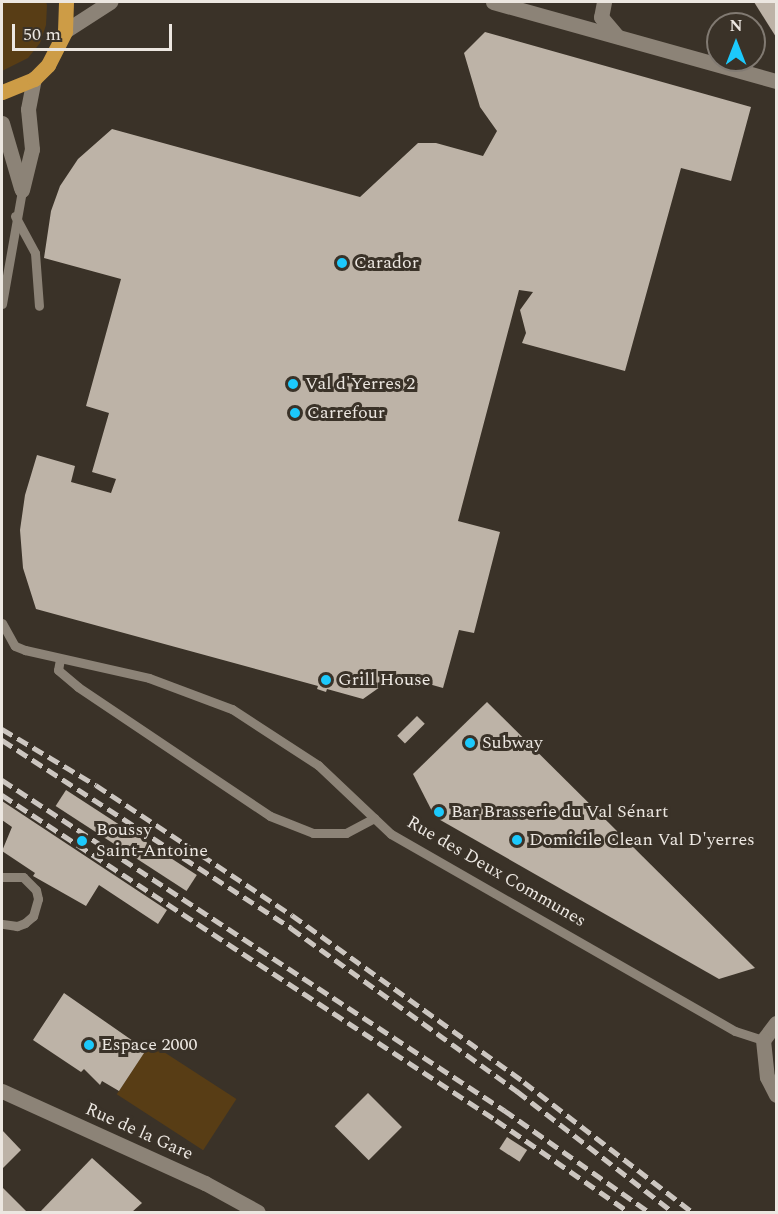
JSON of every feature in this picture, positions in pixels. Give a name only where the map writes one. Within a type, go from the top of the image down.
[{"type":"main road","points":[[2,92],[34,79],[48,65],[65,31],[66,2]]},
{"type":"street","points":[[65,31],[110,2]]},
{"type":"street","points":[[493,2],[777,81]]},
{"type":"street","points":[[604,2],[604,23],[619,38]]},
{"type":"street","points":[[22,190],[32,149],[28,109],[34,79]]},
{"type":"street","points":[[2,123],[22,190]]},
{"type":"street","points":[[777,1023],[763,1040],[767,1077],[777,1095]]},
{"type":"street","name":"Rue de la Gare","points":[[2,1091],[206,1182],[258,1212]]},
{"type":"lane","points":[[2,304],[15,216],[22,190]]},
{"type":"lane","points":[[15,216],[35,253],[39,306]]},
{"type":"lane","name":"Rue des Deux Communes","points":[[2,623],[15,646],[60,659],[149,678],[232,709],[318,765],[391,834],[735,1031],[763,1040]]},
{"type":"lane","points":[[60,659],[58,670],[78,687],[270,816],[313,833],[346,833],[374,818]]},
{"type":"lane","points":[[2,866],[3,877],[14,875],[31,882],[38,899],[33,916],[25,923],[17,926],[2,924]]},
{"type":"shaded area","points":[[2,2],[46,2],[47,5],[46,25],[40,43],[28,58],[2,71]]},
{"type":"shaded area","points":[[150,1043],[236,1099],[203,1150],[117,1094]]},
{"type":"building","points":[[754,2],[776,2],[776,37],[766,21],[766,12],[760,12]]},
{"type":"building","name":"Val d'Yerres 2","points":[[485,32],[751,107],[731,181],[681,168],[625,371],[522,343],[526,333],[520,310],[533,292],[519,290],[458,521],[500,532],[474,633],[459,630],[443,688],[397,675],[363,699],[327,689],[326,692],[317,689],[318,686],[36,609],[23,568],[20,530],[25,495],[37,455],[75,466],[71,482],[111,493],[116,479],[92,472],[109,413],[86,406],[121,279],[44,258],[51,211],[60,186],[78,159],[112,129],[360,197],[418,143],[436,143],[483,156],[497,131],[480,107],[464,53]]},
{"type":"building","points":[[487,702],[755,968],[719,979],[435,817],[413,774]]},
{"type":"building","points":[[417,716],[425,724],[405,744],[397,736]]},
{"type":"building","points":[[66,790],[197,875],[186,891],[56,806]]},
{"type":"building","points":[[2,801],[167,910],[158,924],[99,885],[86,906],[33,876],[35,873],[2,851],[12,827],[2,820]]},
{"type":"building","name":"Espace 2000","points":[[64,993],[146,1050],[119,1091],[102,1081],[100,1085],[84,1069],[81,1072],[33,1040]]},
{"type":"building","points":[[368,1093],[402,1127],[369,1160],[335,1126]]},
{"type":"building","points":[[2,1130],[21,1150],[2,1169]]},
{"type":"building","points":[[507,1137],[527,1150],[520,1162],[499,1149]]},
{"type":"building","points":[[92,1158],[142,1203],[132,1212],[40,1212]]},
{"type":"building","points":[[2,1187],[27,1212],[2,1212]]},
{"type":"railway","points":[[2,729],[96,785],[292,915],[524,1082],[692,1212]]},
{"type":"railway","points":[[2,740],[291,928],[517,1091],[673,1212]]},
{"type":"railway","points":[[2,780],[504,1110],[649,1212]]},
{"type":"railway","points":[[2,795],[496,1120],[629,1212]]},
{"type":"place","name":"Carador","points":[[342,263]]},
{"type":"place","name":"Val d'Yerres 2","points":[[293,384]]},
{"type":"place","name":"Carrefour","points":[[295,413]]},
{"type":"place","name":"Grill House","points":[[326,680]]},
{"type":"place","name":"Subway","points":[[470,743]]},
{"type":"place","name":"Bar Brasserie du Val Sénart","points":[[439,812]]},
{"type":"place","name":"Domicile Clean Val D'yerres","points":[[517,840]]},
{"type":"place","name":"Boussy Saint-Antoine","points":[[82,841]]},
{"type":"place","name":"Espace 2000","points":[[89,1045]]}]
